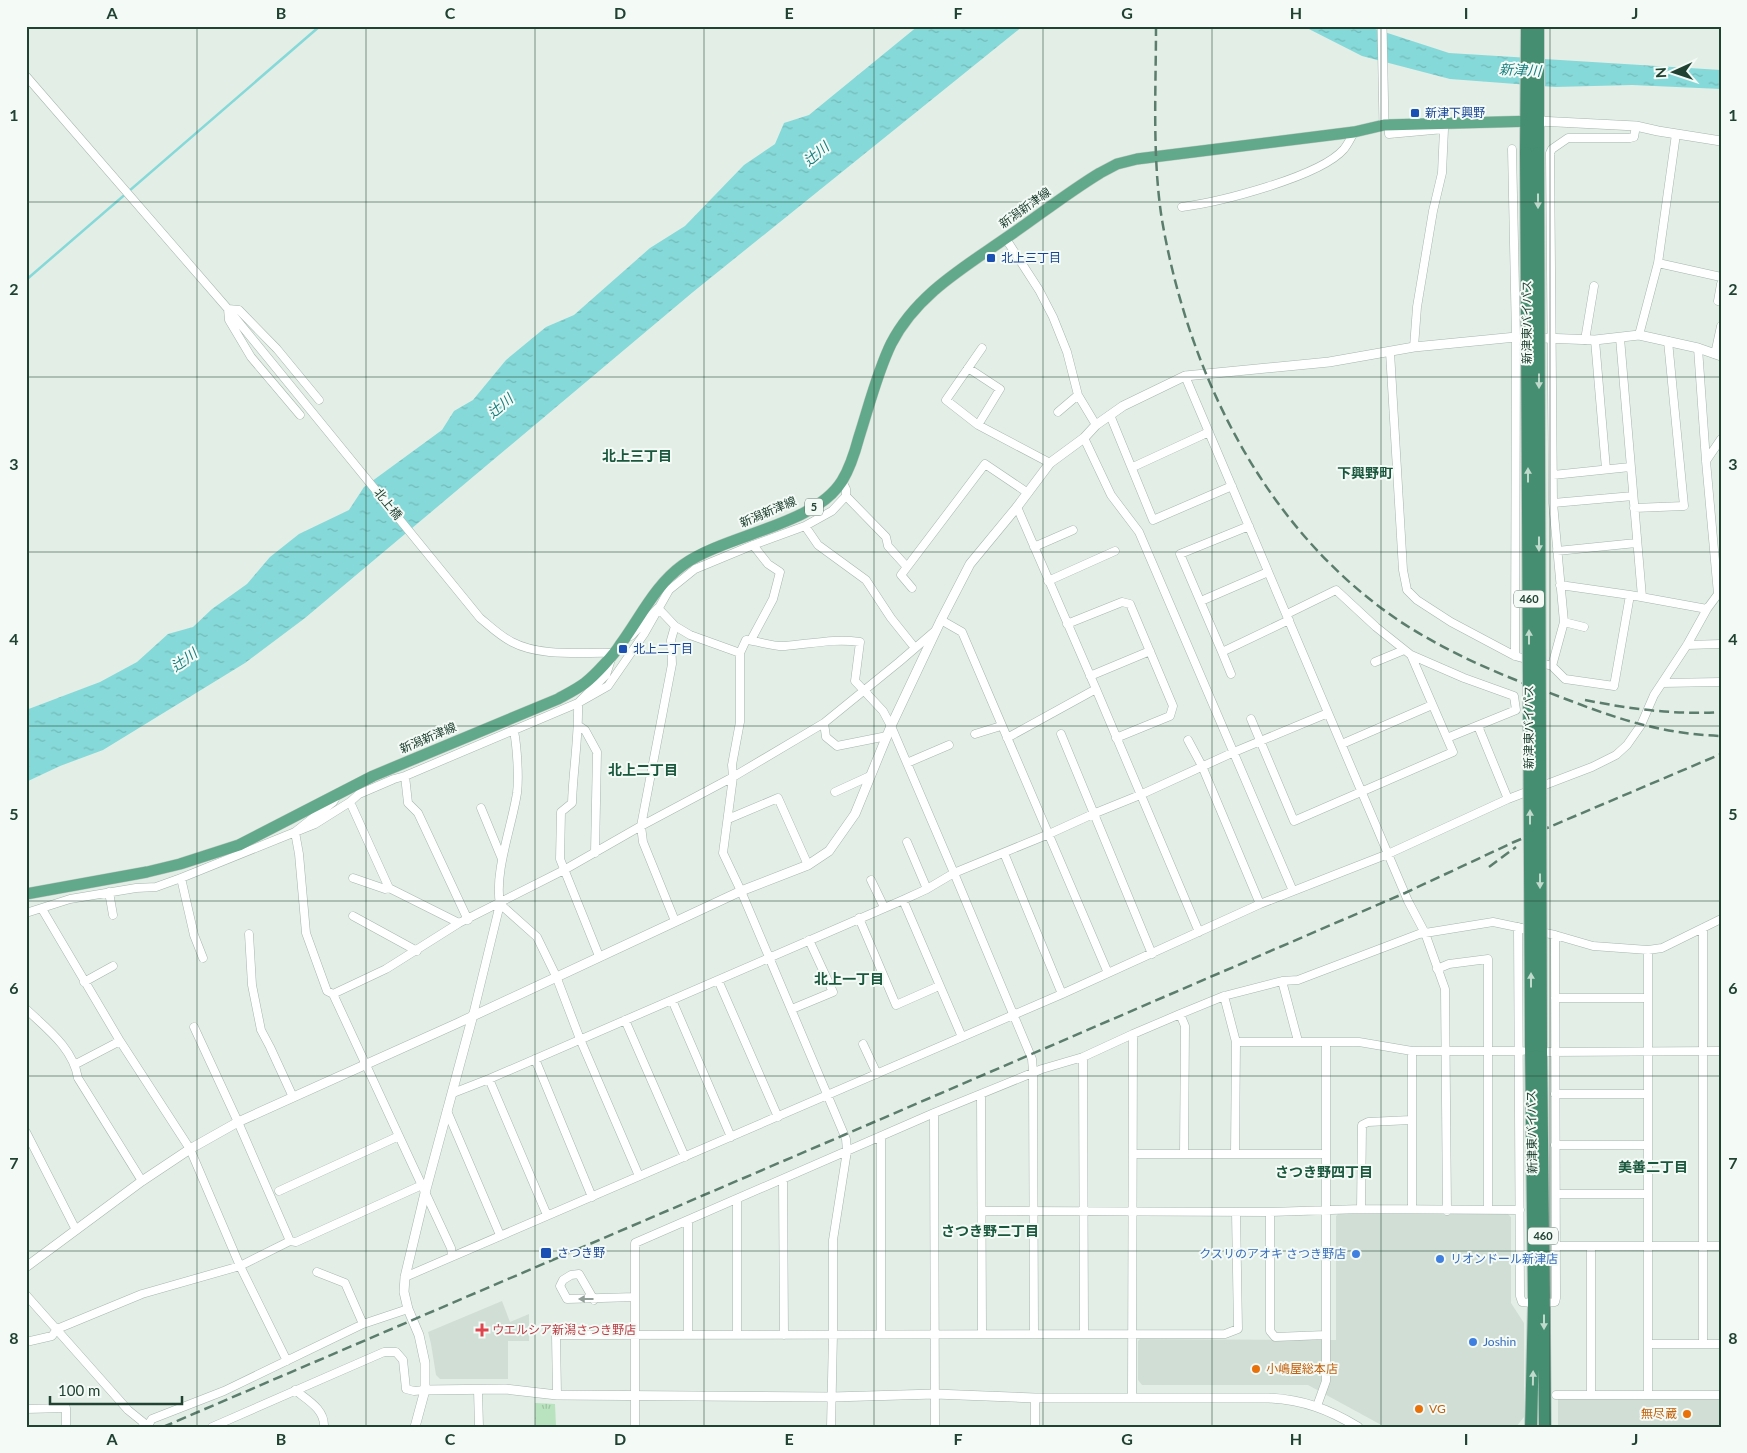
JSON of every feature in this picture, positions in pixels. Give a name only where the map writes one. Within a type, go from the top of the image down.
[{"type":"highway","name":"460","points":[[1527,26],[1532,41],[1532,121]]},
{"type":"highway","name":"460","points":[[1532,41],[1538,26]]},
{"type":"highway","name":"新津東バイパス","points":[[1532,121],[1536,1050],[1539,1303],[1545,1427]]},
{"type":"highway","name":"新津東バイパス","points":[[1531,1427],[1539,1303]]},
{"type":"main road","name":"新潟新津線","points":[[26,894],[147,872],[230,848],[284,822],[338,792],[558,699],[586,682],[616,650],[668,578],[684,564],[795,516],[818,505],[831,494],[842,481],[853,456],[891,344],[904,323],[931,292],[967,264],[1006,239],[1081,184],[1117,164],[1162,154],[1354,132],[1387,125],[1532,121]]},
{"type":"street","points":[[1382,26],[1383,69],[1389,134],[1444,129],[1442,174],[1433,211],[1417,307],[1414,347]]},
{"type":"street","name":"北上橋","points":[[26,76],[228,309],[480,618],[500,635],[514,643],[536,650],[616,650]]},
{"type":"street","points":[[1532,121],[1636,126],[1721,141]]},
{"type":"street","points":[[1552,666],[1564,622],[1552,502],[1550,153],[1552,149],[1568,138],[1634,137],[1636,126]]},
{"type":"street","points":[[1182,207],[1206,204],[1258,190],[1322,165],[1344,149],[1354,132]]},
{"type":"street","points":[[1639,335],[1658,263],[1676,134]]},
{"type":"street","points":[[1512,149],[1516,337],[1515,656]]},
{"type":"street","points":[[1006,239],[1039,290],[1053,318],[1067,352],[1078,395],[1096,425]]},
{"type":"street","points":[[1658,263],[1721,277]]},
{"type":"street","points":[[1718,301],[1721,284]]},
{"type":"street","points":[[1594,286],[1590,340],[1606,469]]},
{"type":"street","points":[[300,415],[251,357],[229,320],[228,309],[239,310],[277,349],[319,400]]},
{"type":"street","points":[[26,1267],[142,1180],[190,1149],[238,1122],[741,891],[808,864],[829,851],[855,814],[891,726],[939,624],[970,564],[1050,463],[1084,438],[1096,425],[1123,406],[1185,376],[1329,362],[1414,347],[1516,337],[1590,340],[1639,335],[1698,348],[1718,355],[1721,326]]},
{"type":"street","points":[[1620,338],[1642,597]]},
{"type":"street","points":[[1634,508],[1684,506],[1668,341]]},
{"type":"street","points":[[982,348],[946,400],[978,425],[1050,463]]},
{"type":"street","points":[[405,1277],[1062,994],[1260,904],[1388,854],[1508,799],[1592,767],[1616,755],[1627,745],[1641,725],[1654,695],[1687,645],[1706,609],[1719,592],[1706,462],[1698,348]]},
{"type":"street","points":[[1390,352],[1403,570],[1407,590],[1417,600],[1451,622],[1515,656],[1552,666],[1566,679],[1614,686],[1630,595]]},
{"type":"street","points":[[968,368],[1000,389],[978,425]]},
{"type":"street","points":[[1185,376],[1408,901],[1424,933],[1445,989],[1447,1211]]},
{"type":"street","points":[[1058,412],[1078,395]]},
{"type":"street","points":[[1110,415],[1133,467],[1153,520],[1232,486]]},
{"type":"street","points":[[1133,467],[1210,432]]},
{"type":"street","points":[[1084,438],[1110,495],[1139,532],[1293,890]]},
{"type":"street","points":[[1706,462],[1721,439]]},
{"type":"street","points":[[912,588],[901,575],[986,464],[1028,493]]},
{"type":"street","points":[[1553,475],[1630,467]]},
{"type":"street","points":[[842,481],[846,489],[846,496],[886,538],[888,546],[907,567]]},
{"type":"street","points":[[26,913],[70,899],[156,887],[181,878],[315,824],[350,802],[359,794],[394,778],[405,776],[578,703],[608,686],[644,634],[669,590],[695,569],[805,526],[832,510],[846,496]]},
{"type":"street","points":[[1552,502],[1633,496]]},
{"type":"street","points":[[1017,507],[1199,932]]},
{"type":"street","points":[[805,526],[818,544],[866,580],[891,618],[915,648]]},
{"type":"street","points":[[1230,674],[1180,554],[1249,526]]},
{"type":"street","points":[[1034,547],[1073,530]]},
{"type":"street","points":[[1557,551],[1636,543]]},
{"type":"street","points":[[751,640],[773,599],[780,572],[768,564],[753,545]]},
{"type":"street","points":[[1048,581],[1115,551]]},
{"type":"street","points":[[1201,601],[1268,572]]},
{"type":"street","points":[[1560,585],[1706,609]]},
{"type":"street","points":[[1222,652],[1336,590],[1376,627],[1411,655],[1464,678],[1514,696],[1516,710],[1447,738]]},
{"type":"street","points":[[1067,624],[1122,602],[1130,604],[1173,706],[1170,716],[1116,738]]},
{"type":"street","points":[[599,956],[560,859],[561,812],[572,803],[574,764],[579,726],[578,703],[606,675],[616,650],[658,608]]},
{"type":"street","points":[[658,608],[675,626],[690,635],[740,653]]},
{"type":"street","points":[[1564,622],[1584,627]]},
{"type":"street","points":[[333,994],[386,969],[459,923],[500,904],[564,870],[733,777],[824,723],[915,648],[939,624]]},
{"type":"street","points":[[939,624],[962,632],[1108,973]]},
{"type":"street","points":[[675,626],[671,640],[672,664],[641,826],[643,842],[675,921]]},
{"type":"street","points":[[831,1427],[833,1240],[846,1151],[846,1139],[792,1009],[723,854],[733,777],[732,765],[740,722],[740,653],[746,640],[783,646],[808,642],[845,640],[860,642],[855,681],[862,691],[883,711],[891,726],[1030,1054],[1033,1072],[1034,1334]]},
{"type":"street","points":[[1687,645],[1721,644]]},
{"type":"street","points":[[1375,662],[1404,650]]},
{"type":"street","points":[[1090,676],[1150,651]]},
{"type":"street","points":[[1251,718],[1294,821],[1453,752],[1411,655]]},
{"type":"street","points":[[1662,683],[1721,682]]},
{"type":"street","points":[[1007,738],[1096,689]]},
{"type":"street","points":[[1342,744],[1432,705]]},
{"type":"street","points":[[453,1093],[903,900],[927,889],[954,873],[1049,834],[1234,752],[1328,713]]},
{"type":"street","points":[[824,723],[826,737],[836,746],[887,736]]},
{"type":"street","points":[[579,726],[584,730],[597,752],[594,853]]},
{"type":"street","points":[[976,734],[1001,726]]},
{"type":"street","points":[[1478,726],[1508,799]]},
{"type":"street","points":[[415,1427],[425,1390],[425,1363],[404,1292],[405,1277],[423,1189],[453,1093],[500,904],[498,896],[502,860],[517,792],[516,740],[514,731]]},
{"type":"street","points":[[1061,734],[1152,954]]},
{"type":"street","points":[[1188,740],[1202,766],[1260,904]]},
{"type":"street","points":[[907,763],[949,745]]},
{"type":"street","points":[[405,776],[408,804],[418,813],[468,920]]},
{"type":"street","points":[[835,792],[870,776]]},
{"type":"street","points":[[295,832],[333,802],[338,792]]},
{"type":"street","points":[[728,819],[778,798],[808,864]]},
{"type":"street","points":[[350,802],[389,888]]},
{"type":"street","points":[[482,808],[502,860]]},
{"type":"street","points":[[295,832],[299,854],[306,933],[328,991],[333,994],[451,1248],[452,1256]]},
{"type":"street","points":[[907,842],[927,889]]},
{"type":"street","points":[[1004,853],[1062,994]]},
{"type":"street","points":[[181,878],[194,934],[203,958]]},
{"type":"street","points":[[353,878],[385,889],[389,888],[459,923]]},
{"type":"street","points":[[872,880],[884,907]]},
{"type":"street","points":[[110,892],[113,916]]},
{"type":"street","points":[[903,900],[962,1036]]},
{"type":"street","points":[[500,904],[537,937],[556,976],[580,1039],[639,1176]]},
{"type":"street","points":[[42,909],[120,1041],[190,1149],[240,1266],[287,1361]]},
{"type":"street","points":[[353,916],[417,951]]},
{"type":"street","points":[[859,918],[896,1005],[939,986]]},
{"type":"street","points":[[635,1427],[635,1243],[846,1151],[881,1138],[934,1113],[1033,1072],[1084,1057],[1133,1034],[1224,996],[1282,981],[1298,980],[1419,934],[1493,922],[1593,946],[1648,950],[1662,948],[1721,919]]},
{"type":"street","points":[[1518,927],[1536,1050],[1520,1210],[1520,1296],[1522,1302],[1555,1302],[1556,1298],[1555,1094],[1536,1050],[1556,998],[1555,936]]},
{"type":"street","points":[[1703,928],[1703,1344]]},
{"type":"street","points":[[250,934],[252,985],[261,1030],[293,1097]]},
{"type":"street","points":[[792,1009],[833,992],[809,940]]},
{"type":"street","points":[[1648,950],[1648,1395]]},
{"type":"street","points":[[1437,969],[1449,964],[1488,959],[1488,1210]]},
{"type":"street","points":[[84,982],[113,966]]},
{"type":"street","points":[[718,980],[778,1117]]},
{"type":"street","points":[[1282,981],[1298,1041]]},
{"type":"street","points":[[1224,996],[1236,1042],[1235,1154]]},
{"type":"street","points":[[1556,998],[1648,998]]},
{"type":"street","points":[[672,1000],[731,1137]]},
{"type":"street","points":[[26,1009],[61,1042],[76,1064],[78,1078],[142,1180]]},
{"type":"street","points":[[1180,1014],[1186,1026],[1184,1154]]},
{"type":"street","points":[[625,1020],[686,1157]]},
{"type":"street","points":[[194,1027],[290,1241]]},
{"type":"street","points":[[1132,1398],[1133,1034]]},
{"type":"street","points":[[76,1064],[120,1041]]},
{"type":"street","points":[[1236,1042],[1359,1042],[1412,1051],[1721,1051]]},
{"type":"street","points":[[1317,1406],[1326,1380],[1326,1042]]},
{"type":"street","points":[[863,1044],[877,1074]]},
{"type":"street","points":[[1412,1051],[1412,1209]]},
{"type":"street","points":[[1084,1057],[1084,1334]]},
{"type":"street","points":[[535,1059],[592,1197]]},
{"type":"street","points":[[489,1079],[547,1215]]},
{"type":"street","points":[[981,1094],[982,1334]]},
{"type":"street","points":[[1555,1094],[1648,1094]]},
{"type":"street","points":[[447,1111],[500,1235]]},
{"type":"street","points":[[934,1113],[935,1427]]},
{"type":"street","points":[[1361,1209],[1362,1125],[1368,1122],[1411,1120]]},
{"type":"street","points":[[26,1132],[76,1230]]},
{"type":"street","points":[[279,1191],[399,1136]]},
{"type":"street","points":[[881,1138],[881,1334]]},
{"type":"street","points":[[1556,1145],[1648,1145]]},
{"type":"street","points":[[1133,1154],[1326,1154]]},
{"type":"street","points":[[783,1180],[784,1334]]},
{"type":"street","points":[[26,1342],[52,1336],[57,1329],[142,1294],[240,1266],[290,1241],[296,1242],[423,1189]]},
{"type":"street","points":[[1556,1194],[1648,1194]]},
{"type":"street","points":[[736,1199],[737,1335]]},
{"type":"street","points":[[982,1211],[1270,1212],[1326,1209],[1520,1210]]},
{"type":"street","points":[[557,1395],[556,1335],[1225,1334],[1238,1328],[1236,1212]]},
{"type":"street","points":[[1270,1212],[1270,1330],[1275,1337],[1325,1335]]},
{"type":"street","points":[[688,1220],[688,1335]]},
{"type":"street","points":[[1556,1246],[1721,1246]]},
{"type":"street","points":[[1591,1246],[1591,1395]]},
{"type":"street","points":[[317,1272],[345,1283],[363,1324]]},
{"type":"street","points":[[594,1300],[579,1274],[571,1275],[562,1280],[560,1286],[567,1299],[594,1300],[635,1297]]},
{"type":"street","points":[[26,1295],[128,1410],[146,1426],[152,1419],[224,1391],[363,1324],[408,1308]]},
{"type":"street","points":[[1648,1344],[1721,1344]]},
{"type":"street","points":[[212,1427],[384,1352],[396,1352],[404,1360],[406,1389],[414,1391],[505,1388],[557,1395],[832,1397],[935,1394],[1035,1398],[1283,1399],[1317,1406],[1358,1427]]},
{"type":"street","points":[[295,1390],[318,1409],[324,1419],[324,1427]]},
{"type":"street","points":[[478,1390],[479,1427]]},
{"type":"street","points":[[1556,1395],[1721,1395]]},
{"type":"street","points":[[1035,1398],[1035,1427]]},
{"type":"street","points":[[26,1409],[66,1408],[66,1427]]},
{"type":"shaded area","points":[[1338,1214],[1508,1214],[1511,1217],[1511,1303],[1524,1323],[1524,1417],[1516,1427],[1385,1427],[1308,1385],[1142,1385],[1138,1380],[1138,1341],[1140,1339],[1336,1340],[1336,1216]]},
{"type":"shaded area","points":[[502,1301],[510,1322],[529,1314],[529,1341],[508,1341],[508,1379],[440,1379],[436,1375],[428,1332]]},
{"type":"shaded area","points":[[1558,1398],[1721,1398],[1721,1427],[1558,1427]]},
{"type":"green space","points":[[535,1403],[555,1404],[556,1427],[535,1427]]},
{"type":"water","name":"辻川","points":[[918,26],[1023,26],[693,292],[305,618],[245,663],[103,750],[60,766],[26,782],[26,710],[100,682],[137,662],[168,634],[193,627],[212,609],[247,584],[270,557],[299,534],[349,510],[364,487],[442,430],[454,411],[473,400],[506,360],[546,327],[574,315],[650,248],[685,226],[744,165],[775,144],[784,123],[809,115]]},
{"type":"water","name":"新津川","points":[[1303,26],[1366,26],[1449,53],[1721,70],[1721,89],[1632,85],[1555,87],[1450,79],[1362,56]]},
{"type":"waterway","points":[[26,280],[320,26]]},
{"type":"railway","points":[[1156,26],[1155,123],[1157,172],[1162,220],[1174,278],[1192,336],[1214,392],[1241,446],[1273,496],[1310,543],[1353,585],[1401,622],[1434,642],[1468,659],[1503,675],[1576,703],[1640,724],[1690,734],[1721,736]]},
{"type":"railway","points":[[1585,700],[1653,711],[1721,712]]},
{"type":"railway","points":[[163,1427],[1405,893],[1514,842],[1721,754]]},
{"type":"railway","points":[[1489,867],[1516,847]]},
{"type":"place","name":"新津下興野","points":[[1415,113]]},
{"type":"place","name":"北上三丁目","points":[[991,258]]},
{"type":"place","name":"北上二丁目","points":[[623,649]]},
{"type":"place","name":"さつき野","points":[[546,1253]]},
{"type":"place","name":"クスリのアオキ さつき野店","points":[[1356,1254]]},
{"type":"place","name":"リオンドール新津店","points":[[1440,1259]]},
{"type":"place","name":"ウエルシア新潟さつき野店","points":[[482,1330]]},
{"type":"place","name":"Joshin","points":[[1473,1342]]},
{"type":"place","name":"小嶋屋総本店","points":[[1256,1369]]},
{"type":"place","name":"VG","points":[[1419,1409]]},
{"type":"place","name":"無尽蔵","points":[[1687,1414]]},
{"type":"district","name":"北上三丁目","points":[[637,456]]},
{"type":"district","name":"下興野町","points":[[1365,473]]},
{"type":"district","name":"北上二丁目","points":[[643,770]]},
{"type":"district","name":"北上一丁目","points":[[849,979]]},
{"type":"district","name":"美善二丁目","points":[[1653,1167]]},
{"type":"district","name":"さつき野四丁目","points":[[1324,1172]]},
{"type":"district","name":"さつき野二丁目","points":[[990,1231]]}]
